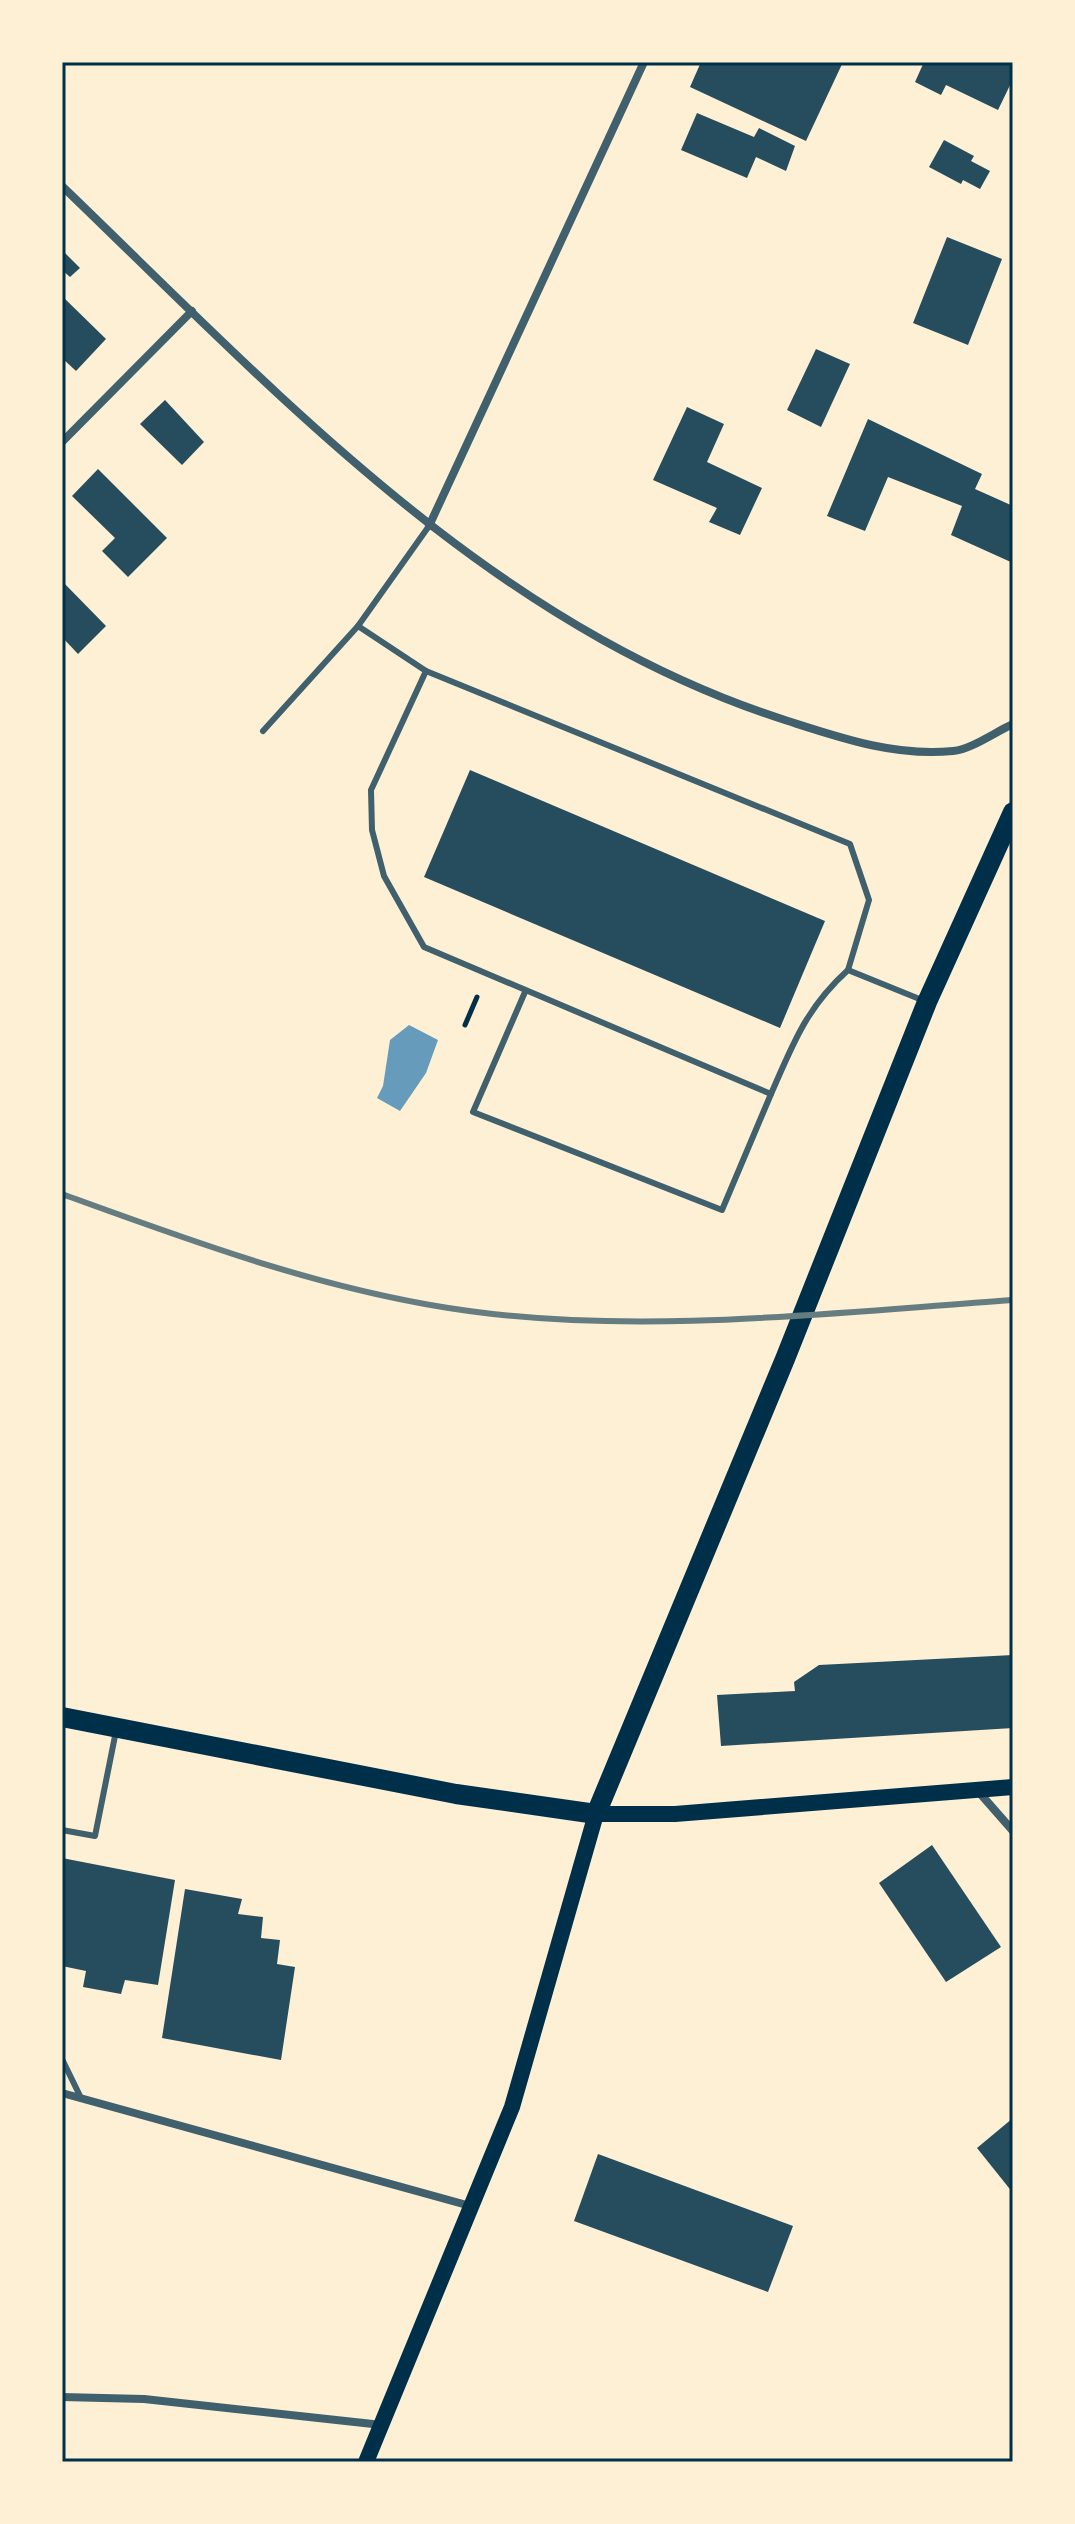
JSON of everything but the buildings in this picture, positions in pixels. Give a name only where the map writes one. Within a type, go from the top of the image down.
[{"type":"main road","points":[[366,2462],[474,2207],[512,2107],[596,1814],[785,1359],[927,1002],[1013,812]]},
{"type":"main road","points":[[62,1717],[456,1794],[596,1814],[675,1814],[1013,1787]]},
{"type":"street","points":[[429,526],[644,62]]},
{"type":"street","points":[[62,186],[329,442],[429,526],[484,567],[569,622],[659,669],[753,710],[849,741],[905,751],[956,751],[1013,724]]},
{"type":"street","points":[[62,442],[192,311]]},
{"type":"street","points":[[977,1790],[1013,1831]]},
{"type":"street","points":[[62,2093],[474,2207]]},
{"type":"street","points":[[62,2397],[158,2400],[383,2425]]},
{"type":"lane","points":[[263,731],[358,626],[429,526]]},
{"type":"lane","points":[[358,626],[426,671],[850,844],[869,900],[848,970],[824,992],[805,1017],[722,1210],[473,1112],[525,992]]},
{"type":"lane","points":[[426,671],[371,790],[372,830],[384,876],[424,947],[771,1094]]},
{"type":"lane","points":[[848,970],[927,1002]]},
{"type":"lane","points":[[62,1830],[95,1836],[116,1728]]},
{"type":"lane","points":[[62,2059],[81,2098]]},
{"type":"path","points":[[465,1025],[487,976]]},
{"type":"water","points":[[409,1025],[438,1040],[426,1073],[400,1111],[377,1098],[383,1086],[390,1040]]},
{"type":"railway","points":[[62,1194],[212,1247],[313,1278],[469,1311],[535,1318],[671,1321],[810,1315],[1013,1300]]}]
